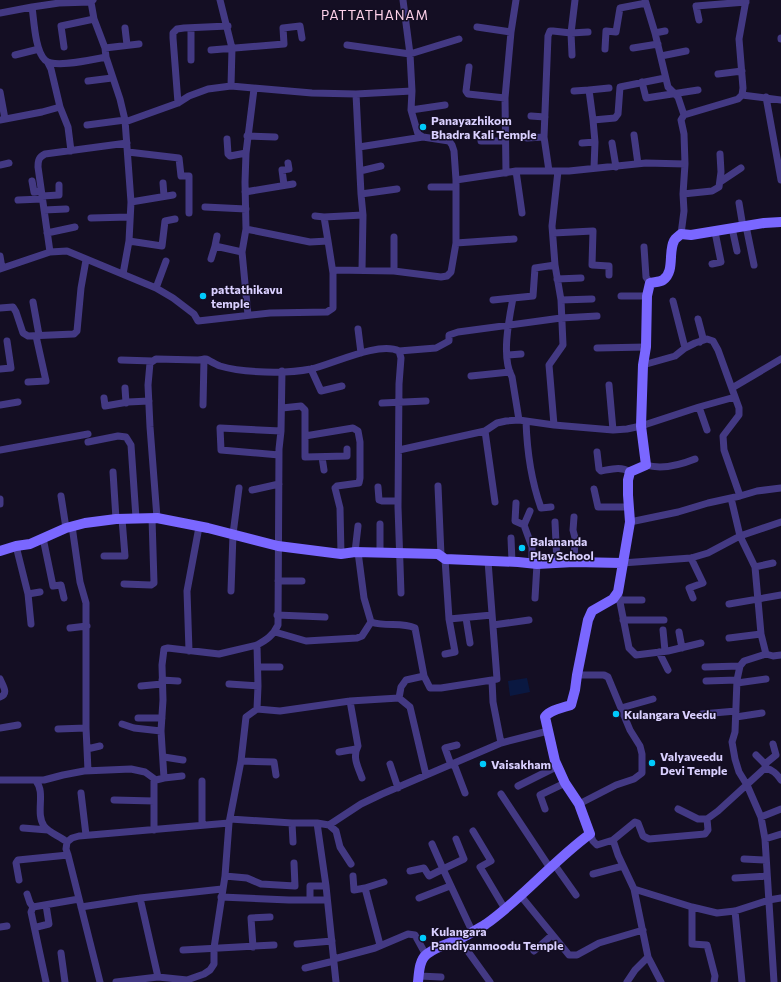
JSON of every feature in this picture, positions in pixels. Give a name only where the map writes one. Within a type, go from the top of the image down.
[{"type":"street","points":[[220,0],[228,26],[232,48],[231,86]]},
{"type":"street","points":[[403,0],[410,54],[412,91],[411,110],[418,134],[423,138]]},
{"type":"street","points":[[506,173],[505,98],[511,32],[516,0]]},
{"type":"street","points":[[572,55],[571,33],[575,0]]},
{"type":"street","points":[[0,12],[89,1],[105,48],[106,57],[120,99],[125,121],[131,202],[129,217],[129,241],[123,274]]},
{"type":"street","points":[[605,49],[606,31],[616,32],[620,8],[646,1],[661,56],[665,78],[668,87],[676,94],[684,115]]},
{"type":"street","points":[[650,283],[662,281],[667,276],[674,240],[681,234],[684,211],[683,194],[685,164],[684,134],[681,120],[684,115],[738,99],[742,95],[742,70],[739,39],[746,1],[696,6],[699,20]]},
{"type":"street","points":[[32,7],[39,49],[44,59],[48,63],[60,107],[68,127],[71,151]]},
{"type":"street","points":[[64,47],[61,26],[94,19]]},
{"type":"street","points":[[178,103],[172,38],[173,33],[177,29],[228,26]]},
{"type":"street","points":[[211,50],[284,44],[282,28],[300,26],[302,38]]},
{"type":"street","points":[[476,27],[511,32]]},
{"type":"street","points":[[125,28],[127,45]]},
{"type":"street","points":[[191,28],[191,60]]},
{"type":"street","points":[[548,170],[544,137],[548,36],[550,31],[571,33],[588,32]]},
{"type":"street","points":[[655,33],[666,31]]},
{"type":"street","points":[[347,45],[410,54],[459,40]]},
{"type":"street","points":[[105,48],[139,44]]},
{"type":"street","points":[[633,48],[658,44]]},
{"type":"street","points":[[15,54],[39,49]]},
{"type":"street","points":[[661,56],[686,51]]},
{"type":"street","points":[[48,63],[58,64],[80,62],[106,57]]},
{"type":"street","points":[[469,67],[466,91],[468,94],[505,98]]},
{"type":"street","points":[[718,74],[742,70]]},
{"type":"street","points":[[88,81],[112,78]]},
{"type":"street","points":[[593,120],[615,118],[618,114],[620,87],[665,78]]},
{"type":"street","points":[[642,82],[646,98],[698,90]]},
{"type":"street","points":[[87,125],[125,121],[178,103],[189,96],[208,89],[231,86],[312,93],[356,94],[412,91]]},
{"type":"street","points":[[574,91],[608,88]]},
{"type":"street","points":[[248,315],[242,252],[246,229],[245,192],[247,136],[254,89]]},
{"type":"street","points":[[589,90],[595,142],[594,168]]},
{"type":"street","points":[[0,92],[2,120],[60,107]]},
{"type":"street","points":[[356,94],[360,194],[363,215],[362,270]]},
{"type":"street","points":[[742,95],[781,100]]},
{"type":"street","points":[[766,98],[779,151],[781,180]]},
{"type":"street","points":[[411,110],[445,105]]},
{"type":"street","points":[[531,116],[545,117]]},
{"type":"street","points":[[634,135],[638,164]]},
{"type":"street","points":[[247,136],[275,137]]},
{"type":"street","points":[[527,138],[544,137]]},
{"type":"street","points":[[334,273],[335,270],[362,270],[441,277],[447,276],[451,272],[456,243],[456,184],[454,151],[452,145],[449,141],[423,138],[359,147]]},
{"type":"street","points":[[227,139],[228,154],[230,156],[246,153]]},
{"type":"street","points":[[481,141],[505,141]]},
{"type":"street","points":[[582,144],[595,142]]},
{"type":"street","points":[[50,252],[38,160],[45,154],[127,143]]},
{"type":"street","points":[[612,143],[616,167]]},
{"type":"street","points":[[128,152],[179,158],[181,176],[189,176],[189,212]]},
{"type":"street","points":[[683,194],[712,191],[719,187],[720,154]]},
{"type":"street","points":[[0,164],[9,163]]},
{"type":"street","points":[[284,185],[282,170],[289,168],[288,163]]},
{"type":"street","points":[[431,187],[456,184],[516,171],[558,171],[638,164],[685,164]]},
{"type":"street","points":[[360,171],[381,166]]},
{"type":"street","points":[[720,182],[741,168]]},
{"type":"street","points":[[516,171],[522,213]]},
{"type":"street","points":[[554,425],[549,365],[563,345],[561,300],[555,265],[553,233],[558,171]]},
{"type":"street","points":[[32,181],[34,192],[42,195]]},
{"type":"street","points":[[163,183],[164,196]]},
{"type":"street","points":[[18,200],[42,195],[59,196],[59,184]]},
{"type":"street","points":[[245,192],[293,184]]},
{"type":"street","points":[[360,194],[397,188]]},
{"type":"street","points":[[131,202],[173,195]]},
{"type":"street","points":[[739,203],[754,265]]},
{"type":"street","points":[[205,207],[246,209]]},
{"type":"street","points":[[44,210],[66,209]]},
{"type":"street","points":[[315,216],[363,215]]},
{"type":"street","points":[[91,218],[129,217]]},
{"type":"street","points":[[0,256],[1,268],[50,252],[67,251],[156,288],[173,298],[194,314],[198,321],[270,313],[327,312],[333,308],[334,273],[324,217]]},
{"type":"street","points":[[129,241],[162,246],[165,221],[175,219]]},
{"type":"street","points":[[681,234],[691,236],[764,223],[781,222]]},
{"type":"street","points":[[47,233],[75,226]]},
{"type":"street","points":[[732,228],[736,251]]},
{"type":"street","points":[[246,229],[310,242],[328,240]]},
{"type":"street","points":[[553,233],[593,231],[592,265],[609,266],[609,275]]},
{"type":"street","points":[[712,264],[721,262],[716,232]]},
{"type":"street","points":[[211,259],[217,236]]},
{"type":"street","points":[[394,237],[394,272]]},
{"type":"street","points":[[456,243],[514,239]]},
{"type":"street","points":[[215,246],[242,252]]},
{"type":"street","points":[[644,247],[646,277],[650,283],[647,296],[646,347],[643,365],[641,426],[646,465]]},
{"type":"street","points":[[0,308],[13,307],[23,333],[28,336],[74,334],[77,331],[81,288],[86,260]]},
{"type":"street","points":[[156,288],[166,261]]},
{"type":"street","points":[[493,300],[533,296],[535,268],[555,265]]},
{"type":"street","points":[[557,279],[581,278]]},
{"type":"street","points":[[621,296],[647,296]]},
{"type":"street","points":[[513,298],[507,333],[510,372],[522,420],[527,453],[536,493],[541,508],[551,507]]},
{"type":"street","points":[[561,300],[592,299]]},
{"type":"street","points":[[673,301],[685,348]]},
{"type":"street","points":[[28,382],[46,381],[37,335],[33,302]]},
{"type":"street","points":[[121,360],[153,361],[156,359],[206,359],[219,366],[261,372],[311,369],[361,353],[394,348],[399,351],[436,348],[449,341],[449,335],[458,332],[562,318],[597,316]]},
{"type":"street","points":[[698,319],[704,335],[700,342]]},
{"type":"street","points":[[358,329],[361,353]]},
{"type":"street","points":[[643,365],[675,356],[685,348],[707,339],[713,342],[718,350],[739,408],[739,415],[723,436],[724,450],[740,496]]},
{"type":"street","points":[[0,369],[11,368],[7,341]]},
{"type":"street","points":[[597,348],[646,347]]},
{"type":"street","points":[[399,351],[401,358],[398,501],[401,593]]},
{"type":"street","points":[[508,355],[521,354]]},
{"type":"street","points":[[203,405],[204,359]]},
{"type":"street","points":[[732,388],[781,359]]},
{"type":"street","points":[[124,584],[151,585],[154,583],[155,518],[149,401],[149,366],[153,361]]},
{"type":"street","points":[[311,369],[321,391],[342,386]]},
{"type":"street","points":[[164,778],[164,757],[161,731],[164,649],[168,648],[219,654],[257,645],[270,638],[278,625],[279,456],[282,408],[282,371]]},
{"type":"street","points":[[471,376],[510,372]]},
{"type":"street","points":[[609,385],[613,430]]},
{"type":"street","points":[[125,388],[126,402]]},
{"type":"street","points":[[399,450],[485,431],[497,423],[506,421],[522,420],[554,425],[613,430],[641,426],[735,397]]},
{"type":"street","points":[[104,398],[105,406],[126,402],[149,401]]},
{"type":"street","points":[[382,403],[426,401]]},
{"type":"street","points":[[0,405],[18,402]]},
{"type":"street","points":[[282,408],[301,406],[305,410],[305,457],[347,456],[347,449]]},
{"type":"street","points":[[699,407],[707,430]]},
{"type":"street","points":[[279,456],[221,450],[220,428],[281,431]]},
{"type":"street","points":[[305,436],[353,428],[358,431],[359,483],[337,486],[335,488],[340,508],[341,554]]},
{"type":"street","points":[[485,431],[495,502]]},
{"type":"street","points":[[0,450],[88,438],[118,436],[126,437],[131,444],[136,518]]},
{"type":"street","points":[[597,452],[599,469],[601,471],[624,468],[630,472]]},
{"type":"street","points":[[322,457],[324,470]]},
{"type":"street","points":[[630,472],[646,465],[654,468],[682,464],[695,459]]},
{"type":"street","points":[[104,556],[125,556],[112,472]]},
{"type":"street","points":[[630,472],[628,480],[630,522],[622,563],[619,596],[629,648],[636,655],[662,652],[701,643]]},
{"type":"street","points":[[252,490],[279,484]]},
{"type":"street","points":[[438,486],[449,619],[455,652],[445,654]]},
{"type":"street","points":[[378,487],[379,500],[398,501]]},
{"type":"street","points":[[231,591],[232,534],[239,488]]},
{"type":"street","points":[[630,522],[678,512],[757,491],[781,488]]},
{"type":"street","points":[[594,489],[598,507],[629,507]]},
{"type":"street","points":[[61,496],[86,603],[86,728],[88,771]]},
{"type":"street","points":[[731,498],[740,536],[754,568],[761,634],[766,654]]},
{"type":"street","points":[[0,499],[0,504]]},
{"type":"street","points":[[516,503],[515,521],[524,525]]},
{"type":"street","points":[[530,511],[524,525],[532,547],[535,564],[535,598]]},
{"type":"street","points":[[574,517],[574,562]]},
{"type":"street","points":[[0,551],[16,546],[30,544],[69,527],[85,523],[119,519],[155,518],[232,534],[278,546],[341,554],[380,552],[400,554],[438,554],[443,557],[535,564],[574,562],[622,563],[691,558],[708,553],[740,536],[781,522]]},
{"type":"street","points":[[555,522],[557,563]]},
{"type":"street","points":[[380,524],[380,552]]},
{"type":"street","points":[[275,632],[306,641],[357,638],[362,636],[371,622],[364,598],[357,552],[358,526]]},
{"type":"street","points":[[189,651],[187,591],[199,527]]},
{"type":"street","points":[[43,538],[53,586],[61,585],[64,598]]},
{"type":"street","points":[[511,538],[512,562]]},
{"type":"street","points":[[16,546],[28,594],[32,624]]},
{"type":"street","points":[[691,558],[703,583],[689,588],[693,598]]},
{"type":"street","points":[[371,622],[399,625],[406,624],[415,628],[424,676],[430,688],[434,689],[497,679],[488,561]]},
{"type":"street","points":[[754,568],[774,563]]},
{"type":"street","points":[[278,581],[302,581]]},
{"type":"street","points":[[28,594],[40,592]]},
{"type":"street","points":[[729,604],[781,594]]},
{"type":"street","points":[[642,600],[619,596],[592,611],[588,620],[577,675],[576,690],[571,705],[555,711],[545,717],[558,766],[565,783],[579,804],[593,841],[598,845],[613,840],[635,822],[638,822],[643,836],[649,839],[705,834],[708,830],[707,819]]},
{"type":"street","points":[[278,615],[325,617]]},
{"type":"street","points":[[449,619],[492,615]]},
{"type":"street","points":[[466,618],[470,643]]},
{"type":"street","points":[[493,625],[528,620]]},
{"type":"street","points":[[623,620],[664,620]]},
{"type":"street","points":[[70,628],[87,626]]},
{"type":"street","points":[[663,630],[662,652],[668,670]]},
{"type":"street","points":[[679,632],[682,648]]},
{"type":"street","points":[[729,638],[761,634]]},
{"type":"street","points":[[257,645],[257,709]]},
{"type":"street","points":[[774,982],[765,839],[761,817],[747,785],[739,772],[732,742],[735,732],[737,681],[740,666],[744,661],[766,654],[773,656],[781,655]]},
{"type":"street","points":[[705,667],[740,666]]},
{"type":"street","points":[[258,667],[280,667]]},
{"type":"street","points":[[577,675],[608,677],[630,730],[640,746],[642,754],[642,773],[579,804]]},
{"type":"street","points":[[399,698],[401,687],[406,680],[424,676]]},
{"type":"street","points":[[0,679],[5,689],[5,693],[0,697]]},
{"type":"street","points":[[706,682],[766,679]]},
{"type":"street","points":[[492,680],[493,702],[501,743]]},
{"type":"street","points":[[141,686],[178,681]]},
{"type":"street","points":[[229,684],[258,686]]},
{"type":"street","points":[[116,982],[158,977],[187,981],[210,970],[214,964],[214,948],[225,876],[229,821],[242,761],[246,717],[257,709],[280,711],[350,701],[399,698],[410,707],[426,775]]},
{"type":"street","points":[[621,708],[653,699]]},
{"type":"street","points":[[350,701],[358,746],[355,752],[355,758],[362,778]]},
{"type":"street","points":[[702,714],[762,713]]},
{"type":"street","points":[[138,718],[162,718]]},
{"type":"street","points":[[122,724],[134,728],[161,731]]},
{"type":"street","points":[[0,728],[18,725]]},
{"type":"street","points":[[58,729],[86,728]]},
{"type":"street","points":[[329,825],[361,804],[426,775],[501,743],[548,731]]},
{"type":"street","points":[[678,809],[698,819],[707,819],[747,785],[776,755],[773,744]]},
{"type":"street","points":[[457,745],[445,748],[465,793]]},
{"type":"street","points":[[87,749],[100,746]]},
{"type":"street","points":[[339,752],[356,749]]},
{"type":"street","points":[[756,755],[765,766],[777,774],[781,780]]},
{"type":"street","points":[[164,757],[182,760]]},
{"type":"street","points":[[242,761],[274,762],[276,775]]},
{"type":"street","points":[[390,764],[398,788]]},
{"type":"street","points":[[518,786],[558,766]]},
{"type":"street","points":[[0,780],[36,781],[88,771],[131,768],[138,769],[156,780],[182,776]]},
{"type":"street","points":[[154,830],[154,782],[156,780]]},
{"type":"street","points":[[36,781],[40,789],[41,816],[43,824],[48,830]]},
{"type":"street","points":[[202,781],[202,825]]},
{"type":"street","points":[[545,809],[540,795],[565,783]]},
{"type":"street","points":[[81,793],[86,835]]},
{"type":"street","points":[[501,794],[552,866],[576,895]]},
{"type":"street","points":[[114,800],[154,801]]},
{"type":"street","points":[[761,817],[781,809]]},
{"type":"street","points":[[100,982],[66,849],[67,842],[72,838],[86,835],[154,830],[229,821],[317,823],[329,825],[336,831],[340,846],[351,864]]},
{"type":"street","points":[[292,823],[293,842]]},
{"type":"street","points":[[317,823],[326,886],[336,982]]},
{"type":"street","points":[[23,828],[48,830],[62,837],[67,842]]},
{"type":"street","points":[[473,830],[491,861],[480,867],[505,909]]},
{"type":"street","points":[[441,977],[418,979],[422,960],[426,954],[440,946],[459,939],[486,924],[590,834]]},
{"type":"street","points":[[765,839],[781,834]]},
{"type":"street","points":[[410,871],[424,868],[429,876],[464,859],[456,840]]},
{"type":"street","points":[[613,840],[634,889],[648,957],[661,982]]},
{"type":"street","points":[[432,844],[472,931]]},
{"type":"street","points":[[19,880],[16,863],[18,860],[68,855]]},
{"type":"street","points":[[744,859],[766,860]]},
{"type":"street","points":[[225,876],[247,878],[261,884],[295,886],[294,863]]},
{"type":"street","points":[[593,874],[623,866]]},
{"type":"street","points":[[352,876],[354,890],[384,882]]},
{"type":"street","points":[[735,878],[767,876]]},
{"type":"street","points":[[310,900],[310,886],[326,886]]},
{"type":"street","points":[[419,898],[450,886]]},
{"type":"street","points":[[365,888],[380,946]]},
{"type":"street","points":[[634,889],[692,907],[717,912],[735,911],[769,900],[781,898]]},
{"type":"street","points":[[81,907],[140,898],[222,893],[327,900]]},
{"type":"street","points":[[27,894],[33,907]]},
{"type":"street","points":[[520,896],[569,955],[577,955],[599,943],[643,930]]},
{"type":"street","points":[[140,898],[158,977]]},
{"type":"street","points":[[33,907],[78,899]]},
{"type":"street","points":[[37,927],[49,924],[46,905]]},
{"type":"street","points":[[33,907],[31,912],[46,982]]},
{"type":"street","points":[[692,907],[692,944],[707,945],[715,976],[714,982]]},
{"type":"street","points":[[735,911],[742,982]]},
{"type":"street","points":[[253,947],[251,918],[270,917]]},
{"type":"street","points":[[305,968],[380,946],[408,934],[415,935],[426,954]]},
{"type":"street","points":[[534,951],[552,935]]},
{"type":"street","points":[[459,939],[490,982]]},
{"type":"street","points":[[297,944],[332,941]]},
{"type":"street","points":[[183,950],[274,945]]},
{"type":"street","points":[[61,953],[65,982]]},
{"type":"street","points":[[627,982],[635,970],[648,957]]},
{"type":"water","points":[[527,678],[530,692],[510,696],[508,681]]},
{"type":"place","name":"Panayazhikom Bhadra Kali Temple","points":[[423,127]]},
{"type":"place","name":"pattathikavu temple","points":[[203,296]]},
{"type":"place","name":"Balananda Play School","points":[[522,548]]},
{"type":"place","name":"Kulangara Veedu","points":[[616,714]]},
{"type":"place","name":"Valyaveedu Devi Temple","points":[[652,763]]},
{"type":"place","name":"Vaisakham","points":[[483,764]]},
{"type":"place","name":"Kulangara Pandiyanmoodu Temple","points":[[423,938]]},
{"type":"district","name":"PATTATHANAM","points":[[375,15]]}]
